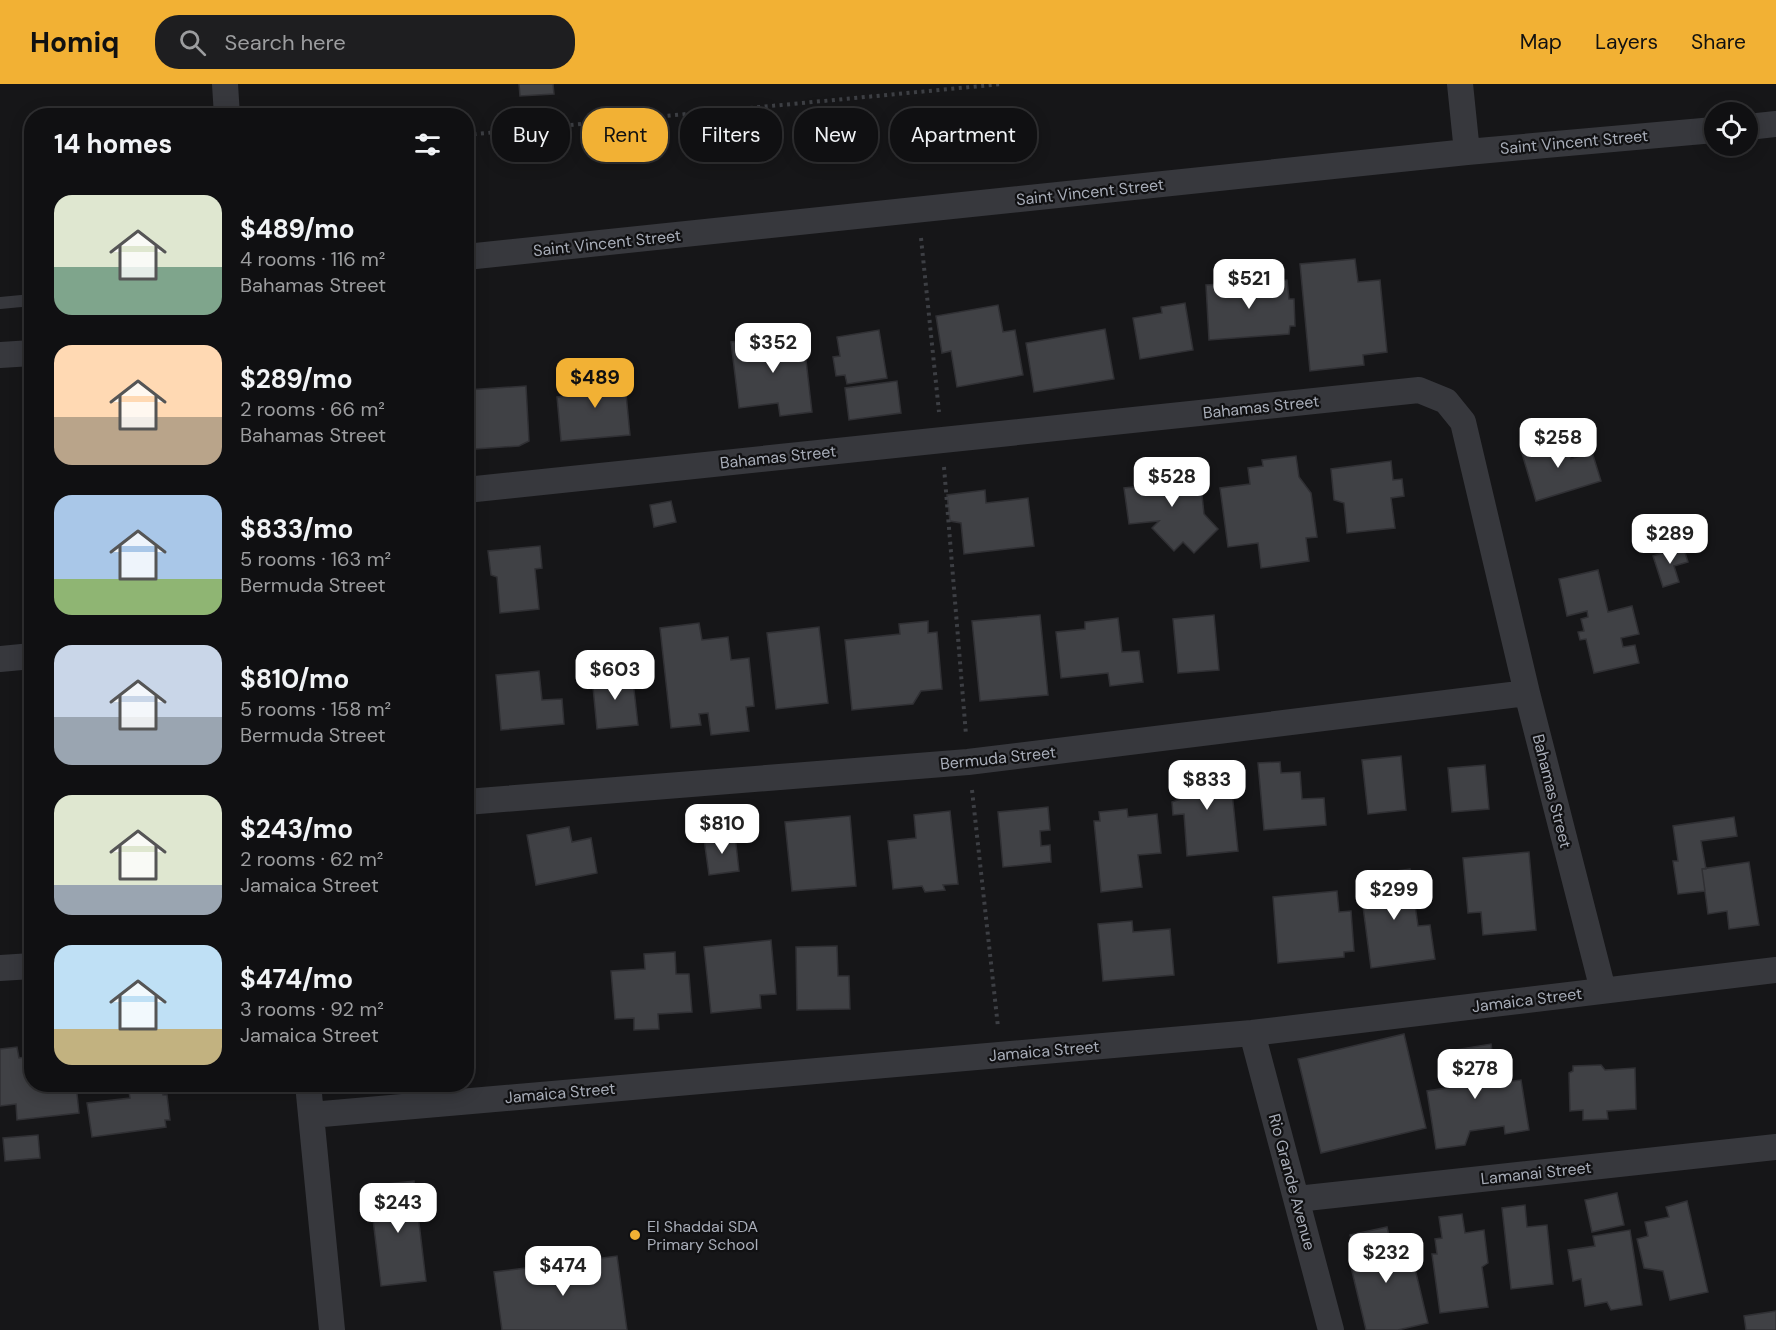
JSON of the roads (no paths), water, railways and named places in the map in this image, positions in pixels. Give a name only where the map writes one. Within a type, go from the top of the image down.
[{"type":"street","points":[[225,84],[226,108]]},
{"type":"street","points":[[1460,84],[1467,152]]},
{"type":"street","points":[[1758,126],[1776,124]]},
{"type":"street","name":"Saint Vincent Street","points":[[474,256],[1467,152],[1704,131]]},
{"type":"street","points":[[0,356],[24,354]]},
{"type":"street","name":"Bahamas Street","points":[[474,489],[1419,390],[1446,401],[1463,422],[1527,693],[1603,990]]},
{"type":"street","points":[[0,659],[24,657]]},
{"type":"street","name":"Bermuda Street","points":[[474,801],[968,762],[1527,693]]},
{"type":"street","points":[[0,968],[24,966]]},
{"type":"street","name":"Jamaica Street","points":[[310,1115],[1252,1034],[1776,970]]},
{"type":"street","name":"Rio Grande Avenue","points":[[1252,1034],[1331,1330]]},
{"type":"street","points":[[309,1092],[332,1330]]},
{"type":"street","name":"Lamanai Street","points":[[1297,1199],[1776,1148]]},
{"type":"lane","points":[[0,303],[24,301]]},
{"type":"place","name":"El Shaddai SDA Primary School","points":[[635,1235]]}]
